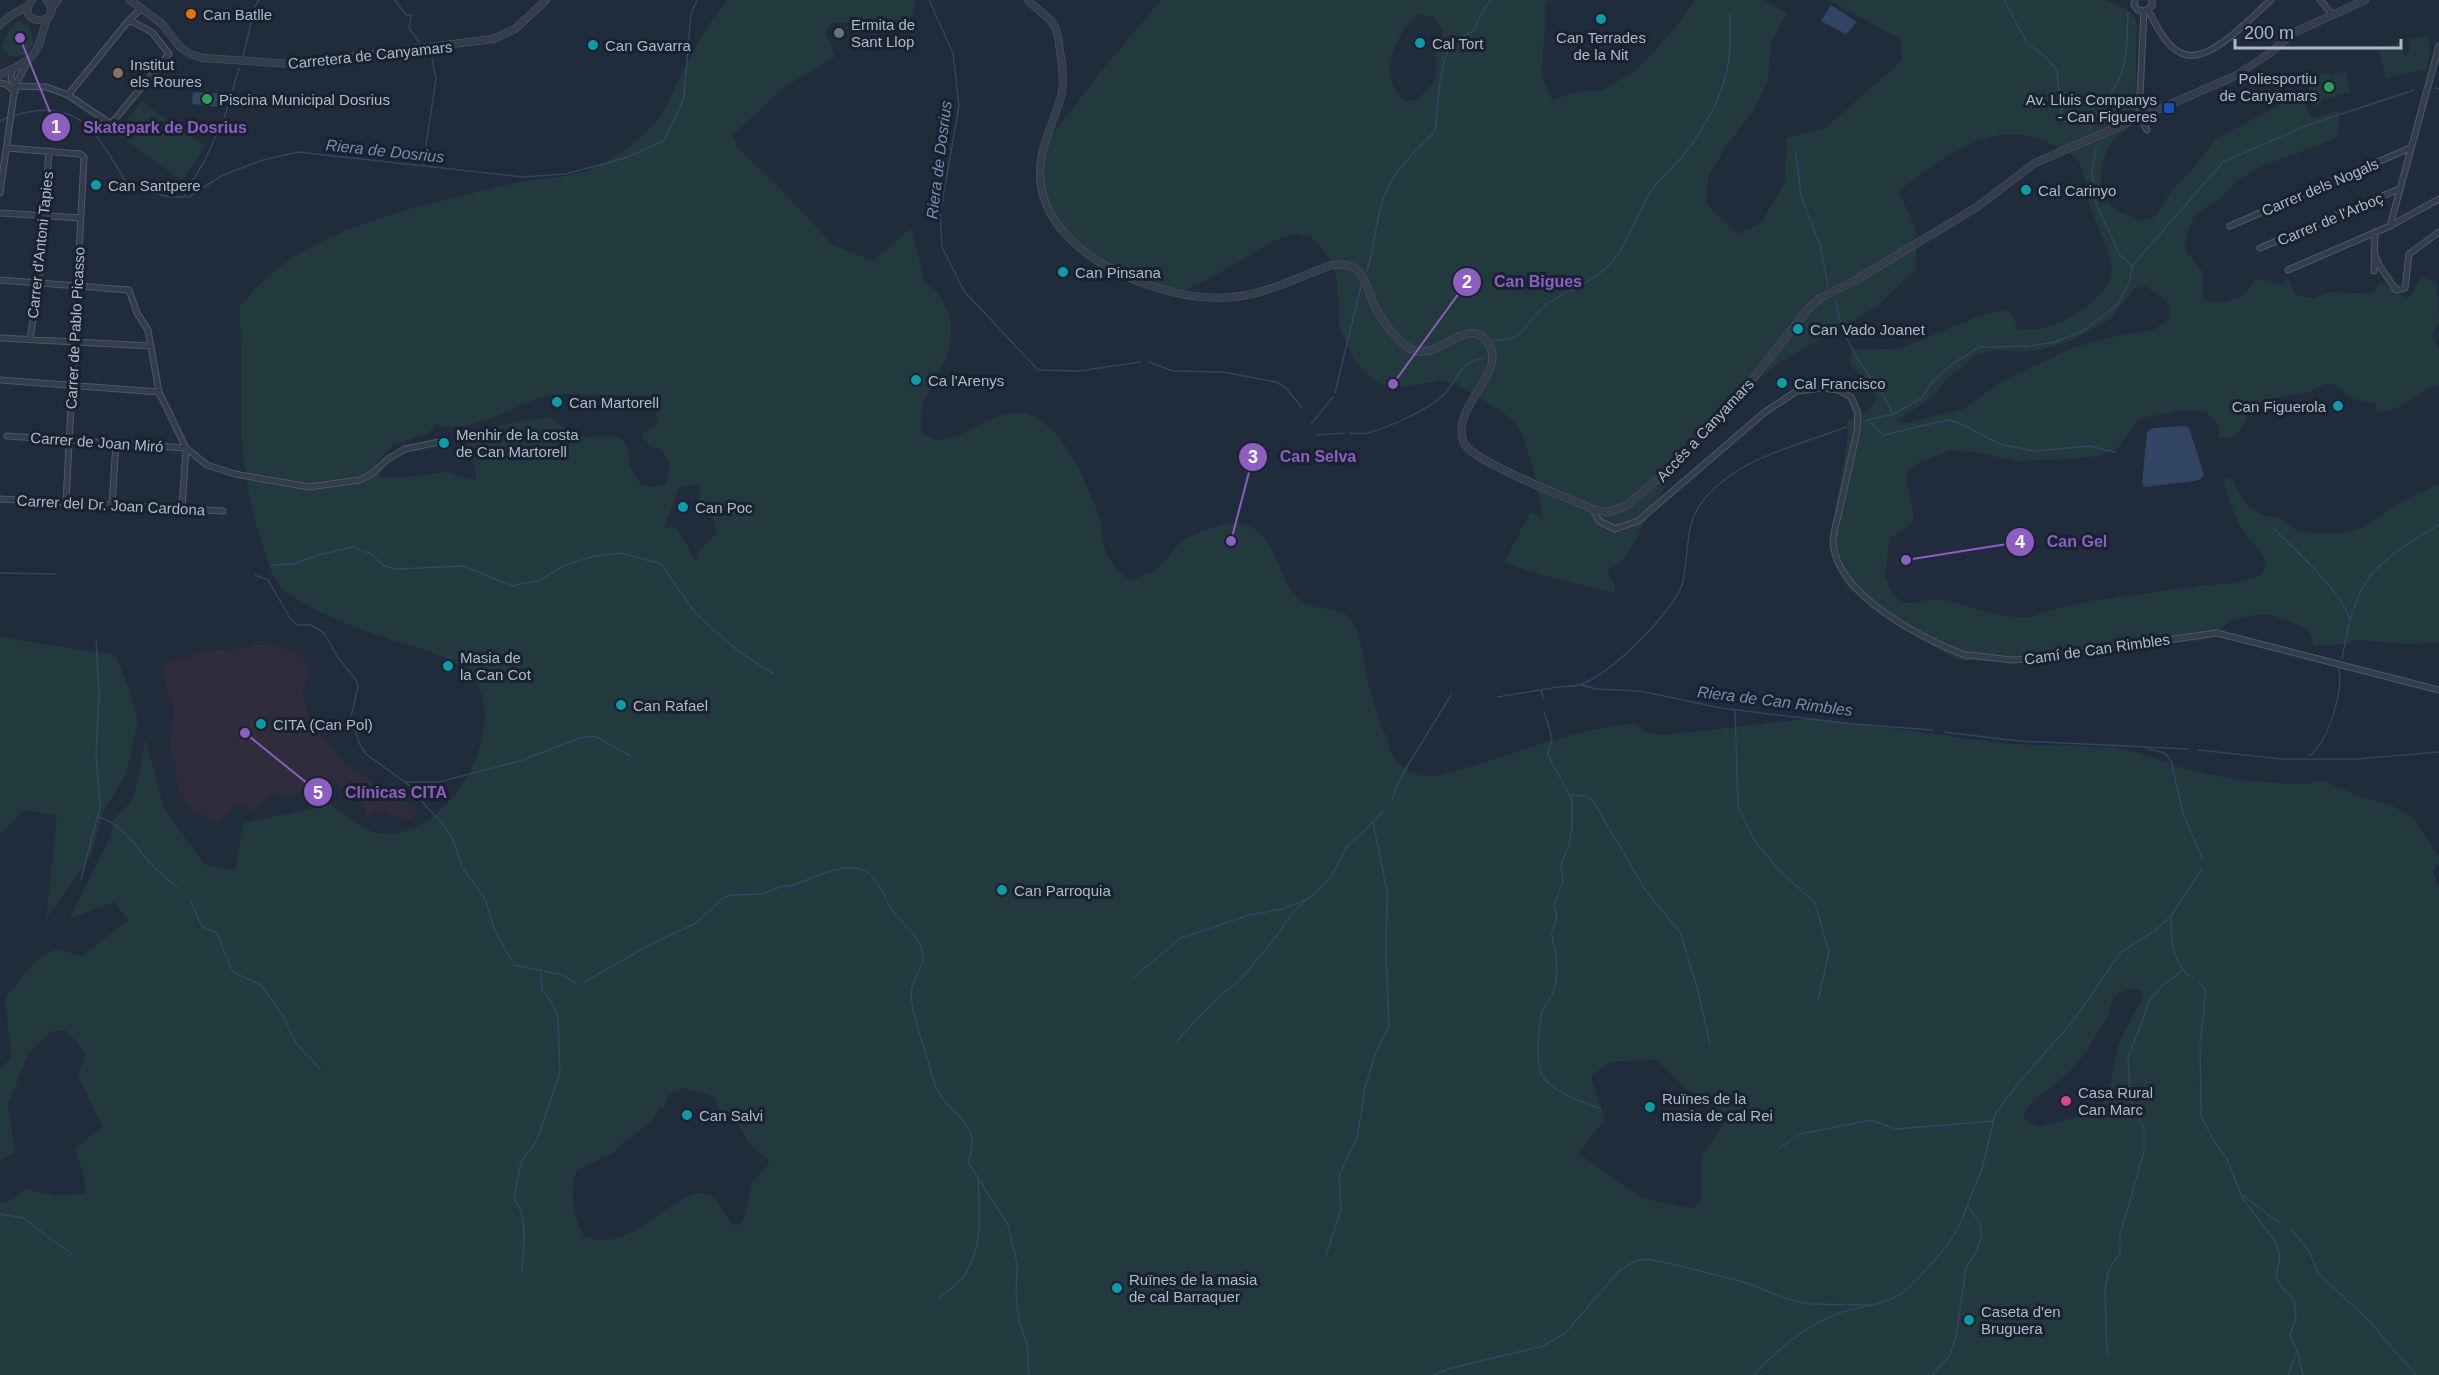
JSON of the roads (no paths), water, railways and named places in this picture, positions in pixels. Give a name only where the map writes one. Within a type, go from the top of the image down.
[{"type":"street","points":[[47,0],[51,8]]},
{"type":"street","points":[[0,193],[15,89],[28,61],[39,48],[47,18],[51,8],[58,0]]},
{"type":"street","name":"Carretera de Canyamars","points":[[130,0],[160,23],[181,48],[190,54],[203,58],[277,65],[311,63],[493,39],[515,29],[546,0]]},
{"type":"street","name":"Accés a Canyamars","points":[[1028,0],[1055,26],[1059,39],[1062,90],[1042,158],[1040,176],[1044,199],[1055,221],[1068,236],[1094,258],[1132,279],[1162,290],[1197,297],[1233,297],[1270,290],[1332,264],[1353,268],[1360,272],[1369,286],[1378,313],[1393,332],[1413,350],[1428,352],[1465,334],[1481,336],[1490,345],[1493,355],[1492,362],[1462,421],[1461,433],[1468,450],[1490,463],[1593,509],[1608,512],[1626,506],[1678,462],[1742,393],[1807,310],[1820,298],[1856,280],[1977,207],[2035,163],[2235,76],[2270,53],[2293,33],[2365,0]]},
{"type":"street","points":[[2132,0],[2138,10],[2146,11],[2173,47],[2187,55],[2200,54],[2227,40],[2271,0]]},
{"type":"street","points":[[2147,129],[2139,116],[2146,11],[2152,6],[2152,0]]},
{"type":"street","points":[[2320,0],[2332,14]]},
{"type":"street","points":[[0,25],[30,3],[33,18],[42,34]]},
{"type":"street","points":[[68,95],[129,20],[142,8]]},
{"type":"street","points":[[10,16],[47,18]]},
{"type":"street","points":[[0,83],[15,89],[46,87],[68,95],[111,124],[169,54],[152,32],[129,20]]},
{"type":"street","points":[[2390,226],[2439,46]]},
{"type":"street","points":[[0,75],[28,61]]},
{"type":"street","points":[[12,70],[11,78],[15,89]]},
{"type":"street","points":[[2431,76],[2439,77]]},
{"type":"street","points":[[6,148],[49,151]]},
{"type":"street","name":"Carrer dels Nogals","points":[[2230,226],[2410,148]]},
{"type":"street","name":"Carrer de Pablo Picasso","points":[[49,151],[83,155],[66,502]]},
{"type":"street","name":"Carrer d'Antoni Tapies","points":[[30,339],[39,283],[49,151]]},
{"type":"street","name":"Carrer de l'Arboç","points":[[2260,248],[2399,189]]},
{"type":"street","points":[[2288,270],[2390,226],[2439,199]]},
{"type":"street","points":[[0,213],[81,218]]},
{"type":"street","points":[[2374,271],[2375,232]]},
{"type":"street","points":[[2374,252],[2379,264],[2397,290],[2405,288],[2409,254],[2439,232]]},
{"type":"street","points":[[0,280],[129,290],[137,313],[148,330],[159,392],[186,448],[207,465],[236,474],[309,487],[360,480],[374,473],[388,459],[405,449],[444,441]]},
{"type":"street","points":[[0,338],[151,346]]},
{"type":"street","points":[[0,380],[159,392]]},
{"type":"street","name":"Camí de Can Rimbles","points":[[1593,509],[1599,521],[1615,529],[1638,521],[1698,467],[1780,401],[1797,391],[1823,388],[1838,390],[1851,397],[1858,413],[1857,431],[1833,542],[1837,561],[1857,591],[1889,616],[1941,646],[1967,656],[2031,660],[2217,633],[2439,690]]},
{"type":"street","name":"Carrer de Joan Miró","points":[[8,436],[186,448]]},
{"type":"street","points":[[112,505],[116,443]]},
{"type":"street","points":[[182,510],[186,448]]},
{"type":"street","name":"Carrer del Dr. Joan Cardona","points":[[0,499],[223,511]]},
{"type":"water","points":[[1831,5],[1857,22],[1846,34],[1821,21]]},
{"type":"water","name":"Piscina Municipal Dosrius","points":[[193,92],[221,94],[220,107],[192,104]]},
{"type":"water","points":[[2185,426],[2189,428],[2204,475],[2201,479],[2194,481],[2145,487],[2142,484],[2147,432],[2152,428]]},
{"type":"waterway","points":[[243,57],[255,6],[259,0]]},
{"type":"waterway","points":[[395,0],[406,15],[411,15],[409,28],[420,43]]},
{"type":"waterway","name":"Riera de Dosrius","points":[[13,116],[37,111],[56,111],[72,116],[85,124],[97,137],[129,187],[170,197],[189,197],[223,175],[263,160],[298,152],[523,177],[566,174],[625,158],[664,141],[684,98],[691,13],[697,0]]},
{"type":"waterway","name":"Riera de Dosrius","points":[[929,0],[953,53],[959,106],[940,214],[942,247],[964,291],[1038,370],[1079,371],[1141,362]]},
{"type":"waterway","points":[[1367,271],[1380,210],[1388,187],[1403,165],[1436,127],[1440,80],[1446,55],[1456,39],[1473,31],[1491,0]]},
{"type":"waterway","points":[[2004,0],[2027,43],[2047,58],[2057,71],[2062,121],[2091,126]]},
{"type":"waterway","points":[[2090,129],[2095,115],[2113,91],[2123,69],[2127,45],[2128,12]]},
{"type":"waterway","points":[[1494,340],[1514,337],[1520,333],[1547,304],[1595,277],[1616,257],[1652,190],[1693,143],[1719,96],[1727,70],[1730,13]]},
{"type":"waterway","points":[[423,164],[436,79],[432,59]]},
{"type":"waterway","points":[[184,196],[205,160],[224,119],[239,68]]},
{"type":"waterway","points":[[2435,88],[2439,89]]},
{"type":"waterway","points":[[1863,421],[1893,414],[1910,405],[1922,397],[1933,381],[1951,365],[1979,347],[2031,346],[2055,342],[2083,331],[2117,305],[2129,284],[2132,266],[2223,162],[2308,125],[2414,90]]},
{"type":"waterway","name":"Riera de Dosrius","points":[[0,121],[8,117]]},
{"type":"waterway","points":[[2096,147],[2092,171],[2096,204],[2120,255],[2132,266]]},
{"type":"waterway","points":[[1796,154],[1801,196],[1820,245],[1828,286]]},
{"type":"waterway","points":[[1335,393],[1361,286]]},
{"type":"waterway","points":[[1836,302],[1844,331],[1853,350],[1892,412]]},
{"type":"waterway","points":[[1350,433],[1377,430],[1421,411],[1446,392],[1464,367],[1482,358]]},
{"type":"waterway","points":[[1149,362],[1173,371],[1223,372],[1276,382],[1286,388],[1302,408]]},
{"type":"waterway","points":[[1311,424],[1333,397]]},
{"type":"waterway","points":[[1869,421],[1884,435],[1947,420],[1957,422],[2000,444],[2034,451],[2090,446],[2115,452]]},
{"type":"waterway","points":[[1498,697],[1579,685],[1606,670],[1653,627],[1676,597],[1682,585],[1692,521],[1702,502],[1716,487],[1732,474],[1768,455],[1846,427]]},
{"type":"waterway","points":[[1317,435],[1344,433]]},
{"type":"waterway","points":[[2342,658],[2352,613],[2369,578],[2386,560],[2439,525]]},
{"type":"waterway","points":[[2272,527],[2327,583],[2345,608],[2350,620]]},
{"type":"waterway","points":[[271,565],[293,564],[318,555],[353,547],[371,554],[384,566],[397,569],[463,566],[512,586],[540,580],[563,566],[594,556],[621,553],[661,564],[696,614],[739,652],[774,674]]},
{"type":"waterway","points":[[0,573],[56,574]]},
{"type":"waterway","points":[[255,575],[268,580],[291,620],[297,625],[311,625],[324,633],[339,659],[356,680],[358,686],[351,717],[360,745],[366,754],[413,788],[444,825],[453,840],[462,867],[485,899],[494,928],[514,965],[563,975],[577,984]]},
{"type":"waterway","points":[[81,879],[100,807],[96,754],[99,693],[96,641]]},
{"type":"waterway","points":[[2309,756],[2322,740],[2333,716],[2339,691],[2339,670]]},
{"type":"waterway","name":"Riera de Can Rimbles","points":[[1581,685],[1597,689],[1640,691],[1721,708],[1852,724],[1933,730]]},
{"type":"waterway","points":[[1541,690],[1543,698]]},
{"type":"waterway","points":[[1392,799],[1402,775],[1451,695]]},
{"type":"waterway","points":[[1544,711],[1552,738],[1548,755],[1572,800],[1572,825],[1569,845],[1561,864],[1563,882],[1554,904],[1557,918],[1551,933],[1557,970],[1552,995],[1542,1012],[1538,1054],[1540,1070],[1553,1087],[1601,1109]]},
{"type":"waterway","points":[[1735,711],[1738,806],[1756,843],[1779,870],[1815,903],[1829,952],[1818,1000]]},
{"type":"waterway","name":"Riera de Can Rimbles","points":[[1944,732],[2019,741],[2188,749]]},
{"type":"waterway","points":[[406,782],[439,782],[520,761],[580,738],[595,736],[630,756]]},
{"type":"waterway","points":[[2149,749],[2165,753],[2171,761],[2183,813],[2203,860]]},
{"type":"waterway","name":"Riera de Can Rimbles","points":[[2198,750],[2283,759],[2357,759],[2439,752]]},
{"type":"waterway","points":[[1570,795],[1586,796],[1593,801],[1646,891],[1680,932],[1697,987],[1710,1044]]},
{"type":"waterway","points":[[1326,1256],[1341,1210],[1339,1176],[1357,1138],[1365,1088],[1376,1052],[1389,1025],[1386,958],[1387,891],[1373,822],[1383,811]]},
{"type":"waterway","points":[[99,817],[124,832],[148,861],[177,887]]},
{"type":"waterway","points":[[1177,1041],[1216,999],[1240,980],[1273,941],[1292,913],[1329,880],[1346,848],[1373,822]]},
{"type":"waterway","points":[[586,981],[648,946],[696,923],[723,898],[730,895],[762,894],[844,868],[865,871],[873,877],[894,913],[916,938],[922,950],[922,965],[913,983],[911,994],[916,1020],[937,1089],[965,1123],[972,1138],[968,1162],[1008,1225],[1017,1263],[1016,1296],[1019,1320],[1027,1344],[1029,1375]]},
{"type":"waterway","points":[[1932,1375],[1950,1355],[1956,1337],[1966,1267],[1976,1253],[1982,1235],[1980,1223],[1967,1205],[1982,1169],[1995,1115],[2021,1080],[2073,1021],[2121,952],[2156,930],[2171,916],[2202,869]]},
{"type":"waterway","points":[[190,899],[202,927],[216,932],[233,972],[261,985],[283,1016],[296,1043],[320,1069]]},
{"type":"waterway","points":[[1134,977],[1181,938],[1249,915],[1283,909],[1305,900]]},
{"type":"waterway","points":[[2171,917],[2175,956],[2189,976]]},
{"type":"waterway","points":[[2107,1355],[2105,1289],[2109,1269],[2120,1253],[2120,1235],[2144,1152],[2144,1129],[2130,1098],[2128,1058],[2150,1000],[2163,985],[2183,970]]},
{"type":"waterway","points":[[522,1271],[523,1224],[519,1206],[514,1198],[521,1162],[536,1142],[560,1073],[558,1018],[552,1002],[542,990],[541,972]]},
{"type":"waterway","points":[[2199,982],[2206,991],[2200,1043],[2201,1116],[2215,1143],[2226,1157],[2243,1199],[2274,1240],[2280,1255],[2276,1278],[2283,1289],[2294,1299],[2296,1318],[2290,1335],[2297,1351],[2288,1375]]},
{"type":"waterway","points":[[1780,1148],[1800,1134],[1871,1120],[1896,1129],[1993,1121]]},
{"type":"waterway","points":[[939,1298],[962,1279],[975,1253],[979,1228],[978,1178]]},
{"type":"waterway","points":[[2240,1193],[2278,1222]]},
{"type":"waterway","points":[[1754,1375],[1781,1348],[1811,1326],[1841,1312],[1884,1302],[1903,1292],[1948,1244],[1967,1206]]},
{"type":"waterway","points":[[0,1214],[23,1218],[73,1255]]},
{"type":"waterway","points":[[2292,1230],[2309,1251],[2318,1273],[2368,1320],[2416,1375]]},
{"type":"waterway","points":[[1433,1375],[1452,1368],[1543,1346],[1565,1333],[1619,1271],[1635,1261],[1648,1259],[1681,1266],[1747,1283],[1784,1298],[1807,1304],[1868,1305]]},
{"type":"waterway","points":[[2298,1353],[2303,1375]]},
{"type":"place","name":"Can Batlle","points":[[191,14]]},
{"type":"place","name":"Can Terrades de la Nit","points":[[1601,19]]},
{"type":"place","name":"Ermita de Sant Llop","points":[[839,33]]},
{"type":"place","name":"Skatepark de Dosrius","points":[[20,38]]},
{"type":"place","name":"Cal Tort","points":[[1420,43]]},
{"type":"place","name":"Can Gavarra","points":[[593,45]]},
{"type":"place","name":"Institut els Roures","points":[[118,73]]},
{"type":"place","name":"Poliesportiu de Canyamars","points":[[2329,87]]},
{"type":"place","name":"Piscina Municipal Dosrius","points":[[207,99]]},
{"type":"place","name":"Av. Lluis Companys - Can Figueres","points":[[2169,108]]},
{"type":"place","name":"Can Santpere","points":[[96,185]]},
{"type":"place","name":"Cal Carinyo","points":[[2026,190]]},
{"type":"place","name":"Can Pinsana","points":[[1063,272]]},
{"type":"place","name":"Can Vado Joanet","points":[[1798,329]]},
{"type":"place","name":"Ca l'Arenys","points":[[916,380]]},
{"type":"place","name":"Cal Francisco","points":[[1782,383]]},
{"type":"place","name":"Can Bigues","points":[[1393,384]]},
{"type":"place","name":"Can Martorell","points":[[557,402]]},
{"type":"place","name":"Can Figuerola","points":[[2338,406]]},
{"type":"place","name":"Menhir de la costa de Can Martorell","points":[[444,443]]},
{"type":"place","name":"Can Poc","points":[[683,507]]},
{"type":"place","name":"Can Selva","points":[[1231,541]]},
{"type":"place","name":"Can Gel","points":[[1906,560]]},
{"type":"place","name":"Masia de la Can Cot","points":[[448,666]]},
{"type":"place","name":"Can Rafael","points":[[621,705]]},
{"type":"place","name":"CITA (Can Pol)","points":[[261,724]]},
{"type":"place","name":"Clínicas CITA","points":[[245,733]]},
{"type":"place","name":"Can Parroquia","points":[[1002,890]]},
{"type":"place","name":"Casa Rural Can Marc","points":[[2066,1101]]},
{"type":"place","name":"Ruïnes de la masia de cal Rei","points":[[1650,1107]]},
{"type":"place","name":"Can Salvi","points":[[687,1115]]},
{"type":"place","name":"Ruïnes de la masia de cal Barraquer","points":[[1117,1288]]},
{"type":"place","name":"Caseta d'en Bruguera","points":[[1969,1320]]}]
